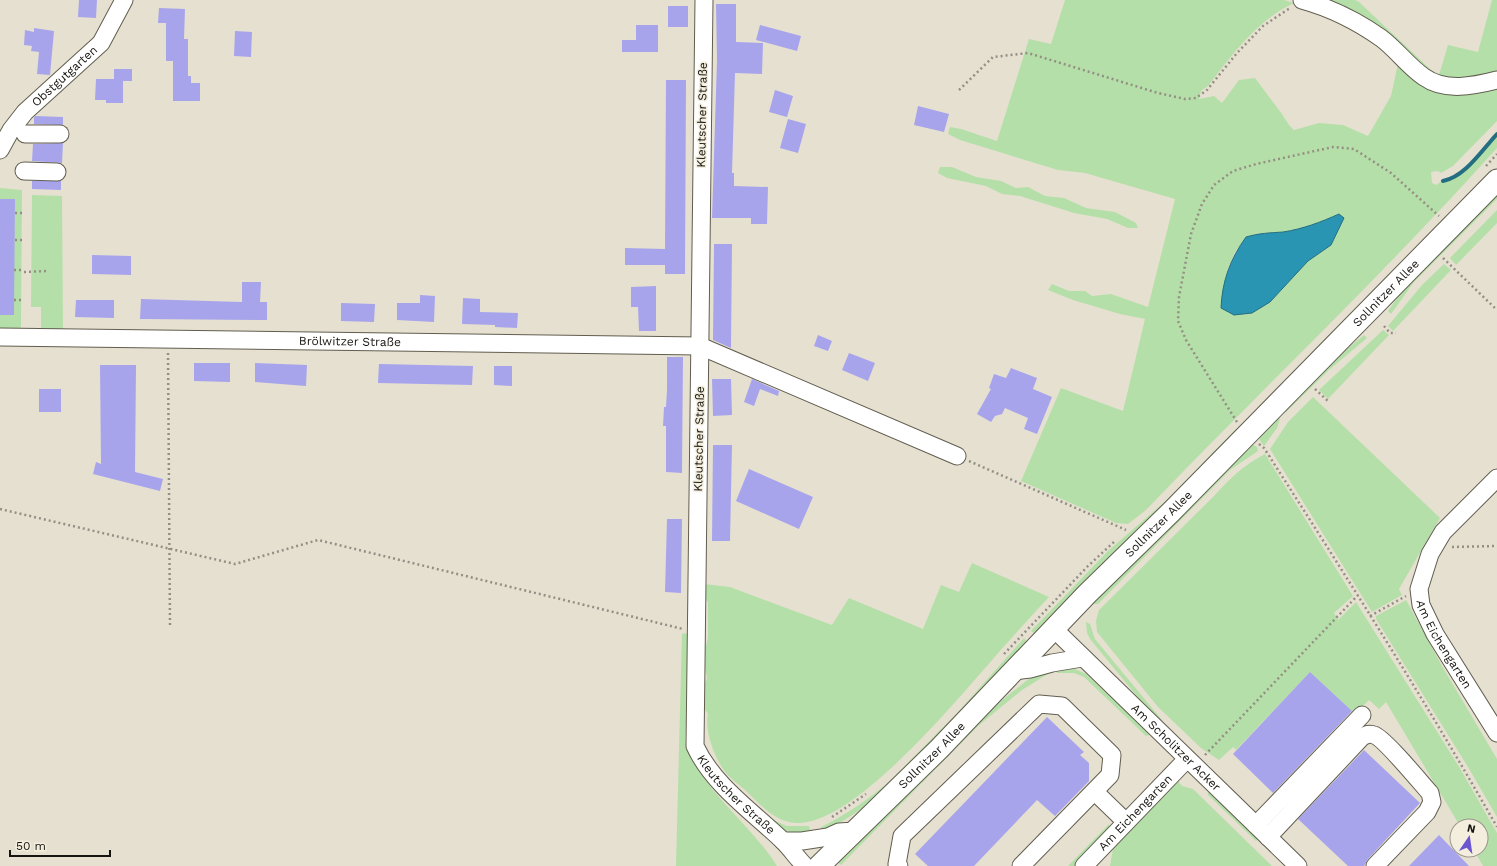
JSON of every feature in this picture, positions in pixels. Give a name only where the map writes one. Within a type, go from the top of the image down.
[{"type":"main road","name":"Sollnitzer Allee","points":[[820,866],[939,749],[1007,665],[1054,629],[1114,567],[1182,501],[1497,180]]},
{"type":"street","name":"Obstgutgarten","points":[[0,150],[11,130],[25,112],[101,43],[124,0]]},
{"type":"street","name":"Kleutscher Straße","points":[[704,0],[697,632],[694,728],[695,746],[702,761],[723,785],[783,841],[805,866]]},
{"type":"street","points":[[1306,1],[1362,24],[1383,39],[1424,78],[1437,84],[1454,87],[1476,86],[1497,80]]},
{"type":"street","points":[[25,134],[60,134]]},
{"type":"street","points":[[24,171],[57,172]]},
{"type":"street","name":"Brölwitzer Straße","points":[[0,337],[700,346]]},
{"type":"street","points":[[700,346],[957,456]]},
{"type":"street","name":"Am Eichengarten","points":[[1497,478],[1443,532],[1433,547],[1424,569],[1419,589],[1421,605],[1435,634],[1497,733]]},
{"type":"street","name":"Am Scholitzer Acker","points":[[1054,629],[1082,658],[1298,866]]},
{"type":"street","points":[[1007,665],[1030,669],[1052,662],[1082,658]]},
{"type":"street","points":[[899,866],[897,864],[902,836],[1039,704],[1062,706],[1112,755],[1110,775],[1021,866]]},
{"type":"street","points":[[1262,831],[1362,715]]},
{"type":"street","points":[[1262,831],[1362,737],[1368,734],[1375,735],[1395,754],[1430,793],[1432,802],[1428,812],[1375,866]]},
{"type":"street","name":"Am Eichengarten","points":[[1089,864],[1126,822],[1190,762]]},
{"type":"street","points":[[1095,792],[1126,822]]},
{"type":"street","name":"Kleutscher Straße","points":[[783,841],[802,841],[828,837],[839,832],[856,831]]},
{"type":"path","points":[[959,90],[993,57],[1028,53],[1158,93],[1185,99],[1196,98],[1208,90],[1237,53],[1263,26],[1289,8],[1306,1]]},
{"type":"path","points":[[1231,427],[1237,422],[1186,340],[1178,321],[1179,297],[1191,234],[1202,204],[1214,185],[1233,171],[1256,164],[1333,147],[1354,149],[1391,172],[1439,216]]},
{"type":"path","points":[[15,213],[24,213]]},
{"type":"path","points":[[15,240],[24,240]]},
{"type":"path","points":[[1442,258],[1497,310]]},
{"type":"path","points":[[14,270],[48,271]]},
{"type":"path","points":[[14,300],[24,300]]},
{"type":"path","points":[[1384,326],[1390,333],[1396,333]]},
{"type":"path","points":[[168,339],[170,628]]},
{"type":"path","points":[[1314,388],[1329,402]]},
{"type":"path","points":[[1264,448],[1358,595],[1461,763],[1497,827]]},
{"type":"path","points":[[957,456],[1126,530]]},
{"type":"path","points":[[0,509],[236,564],[318,540],[697,632]]},
{"type":"path","points":[[1121,535],[1132,526]]},
{"type":"path","points":[[1007,665],[1067,588],[1116,540]]},
{"type":"path","points":[[1433,547],[1497,546]]},
{"type":"path","points":[[1370,616],[1419,589]]},
{"type":"path","points":[[1190,762],[1358,595]]},
{"type":"path","points":[[831,818],[868,794]]},
{"type":"green space","points":[[1065,0],[1284,0],[1294,3],[1268,19],[1246,39],[1208,86],[1201,91],[1199,99],[1214,96],[1222,103],[1239,80],[1255,78],[1294,130],[1319,123],[1343,125],[1368,136],[1391,96],[1399,59],[1418,77],[1497,83],[1497,121],[1453,166],[1441,173],[1438,171],[1431,172],[1432,183],[1437,185],[1442,180],[1461,175],[1497,136],[1497,148],[1367,286],[1146,510],[1128,524],[1116,523],[1021,481],[1061,388],[1123,411],[1145,319],[1120,314],[1073,300],[1048,290],[1052,284],[1069,291],[1085,291],[1092,296],[1111,294],[1148,307],[1175,199],[1085,173],[1058,170],[960,140],[948,134],[950,127],[961,129],[997,141],[1029,39],[1051,44]],"holes":[[[1339,214],[1331,245],[1308,261],[1270,302],[1227,271],[1235,252],[1246,237],[1305,228]]]},
{"type":"green space","points":[[1317,0],[1355,0],[1359,2],[1430,69],[1439,75],[1448,45],[1478,52],[1492,0],[1497,0],[1497,74],[1439,80]]},
{"type":"green space","points":[[940,167],[952,167],[976,177],[1001,181],[1016,188],[1028,187],[1045,196],[1064,198],[1086,208],[1115,212],[1136,223],[1138,228],[1128,228],[1107,219],[1074,213],[1020,196],[1002,194],[986,186],[947,178],[938,173]]},
{"type":"green space","points":[[0,188],[22,190],[21,327],[12,334],[0,334]]},
{"type":"green space","points":[[1497,193],[1497,199],[1414,282],[1391,314],[1388,311],[1410,280]]},
{"type":"green space","points":[[32,195],[62,196],[63,332],[41,332],[41,307],[31,307]]},
{"type":"green space","points":[[1497,210],[1497,223],[1456,265],[1450,258]]},
{"type":"green space","points":[[1444,264],[1451,270],[1393,331],[1388,326],[1422,285]]},
{"type":"green space","points":[[1383,330],[1389,335],[1328,399],[1319,390]]},
{"type":"green space","points":[[1364,335],[1367,338],[1329,370],[1286,412],[1283,409],[1335,359]]},
{"type":"green space","points":[[1313,397],[1440,518],[1399,589],[1402,595],[1372,612],[1270,449],[1288,422]]},
{"type":"green space","points":[[1277,415],[1280,419],[1277,428],[1264,446],[1257,436]]},
{"type":"green space","points":[[1236,429],[1240,431],[1148,524],[1112,554],[1035,634],[1031,631],[1108,551],[1168,499]]},
{"type":"green space","points":[[1250,443],[1257,447],[1258,451],[1230,470],[1098,604],[1091,604]]},
{"type":"green space","points":[[1265,454],[1353,596],[1334,613],[1338,620],[1356,602],[1461,770],[1488,818],[1455,818],[1386,702],[1379,709],[1369,700],[1355,714],[1310,672],[1236,750],[1233,747],[1219,760],[1201,748],[1158,707],[1097,632],[1096,621],[1099,610],[1232,477]]},
{"type":"green space","points":[[972,563],[1049,597],[939,719],[910,750],[879,779],[849,802],[821,818],[796,823],[788,822],[767,811],[726,773],[711,745],[707,721],[708,714],[702,705],[702,690],[707,678],[704,663],[705,649],[708,638],[708,602],[702,596],[704,584],[730,587],[832,625],[849,598],[923,629],[941,585],[959,592]]},
{"type":"green space","points":[[1406,600],[1442,666],[1497,759],[1497,817],[1468,767],[1376,619],[1376,616]]},
{"type":"green space","points":[[1086,622],[1090,624],[1095,639],[1162,720],[1159,723],[1090,639],[1087,633]]},
{"type":"green space","points":[[685,633],[691,636],[685,741],[701,774],[713,790],[754,836],[777,866],[676,866],[682,634]]},
{"type":"green space","points":[[1024,638],[1027,642],[963,712],[901,775],[850,817],[822,831],[821,827],[858,805],[893,778],[958,712]]},
{"type":"green space","points":[[1051,668],[1051,672],[1022,690],[978,726],[841,865],[837,862],[983,715],[1030,678]]},
{"type":"green space","points":[[1056,668],[1075,669],[1086,674],[1151,734],[1146,736],[1084,677],[1074,673],[1057,673]]},
{"type":"green space","points":[[1178,781],[1182,786],[1193,789],[1272,866],[1110,866],[1114,843]]},
{"type":"green space","points":[[1211,791],[1259,838],[1256,841],[1208,795],[1208,792]]},
{"type":"green space","points":[[766,817],[787,826],[809,826],[811,834],[792,833],[776,825]]},
{"type":"green space","points":[[1489,819],[1497,833],[1497,866],[1483,866],[1478,858],[1489,858]]},
{"type":"green space","points":[[1109,824],[1109,831],[1074,866],[1068,866]]},
{"type":"water","points":[[1339,214],[1344,218],[1331,245],[1308,261],[1270,302],[1252,313],[1234,315],[1221,308],[1223,289],[1231,262],[1246,237],[1298,229]]},
{"type":"building","points":[[79,0],[97,0],[96,18],[78,17]]},
{"type":"building","points":[[716,4],[736,4],[736,42],[763,43],[762,74],[735,73],[732,173],[734,173],[734,186],[768,187],[767,224],[751,224],[751,218],[712,218],[717,60]]},
{"type":"building","points":[[668,6],[688,6],[688,27],[668,27]]},
{"type":"building","points":[[159,8],[185,9],[184,39],[188,39],[188,76],[191,76],[191,83],[200,83],[200,101],[173,101],[173,61],[166,61],[166,23],[158,23]]},
{"type":"building","points":[[636,25],[658,25],[658,52],[622,52],[622,40],[636,40]]},
{"type":"building","points":[[760,25],[801,36],[797,51],[756,40]]},
{"type":"building","points":[[34,28],[54,31],[50,75],[37,74],[39,52],[31,51],[32,46],[24,45],[25,30],[34,32]]},
{"type":"building","points":[[235,31],[252,32],[251,57],[234,56]]},
{"type":"building","points":[[114,69],[132,69],[132,81],[123,81],[123,103],[106,103],[106,100],[95,100],[96,79],[114,79]]},
{"type":"building","points":[[666,80],[686,80],[685,274],[665,274],[665,265],[625,265],[625,248],[665,249]]},
{"type":"building","points":[[775,90],[793,96],[787,117],[769,112]]},
{"type":"building","points":[[918,106],[949,114],[944,132],[914,125]]},
{"type":"building","points":[[35,116],[63,117],[63,125],[34,124]]},
{"type":"building","points":[[788,119],[806,124],[798,153],[780,148]]},
{"type":"building","points":[[63,143],[62,163],[32,161],[33,144]]},
{"type":"building","points":[[32,181],[61,181],[61,190],[32,189]]},
{"type":"building","points":[[0,199],[15,199],[14,315],[0,315]]},
{"type":"building","points":[[714,244],[732,244],[731,348],[713,340]]},
{"type":"building","points":[[92,255],[131,256],[131,275],[92,274]]},
{"type":"building","points":[[242,282],[261,282],[260,302],[267,302],[267,320],[140,319],[141,299],[242,302]]},
{"type":"building","points":[[656,286],[656,331],[639,331],[638,307],[631,307],[631,287]]},
{"type":"building","points":[[420,295],[435,296],[434,322],[397,320],[397,303],[420,303]]},
{"type":"building","points":[[463,298],[480,299],[480,312],[518,313],[517,328],[495,327],[495,325],[462,324]]},
{"type":"building","points":[[76,300],[114,300],[114,318],[75,317]]},
{"type":"building","points":[[341,303],[375,304],[374,322],[341,321]]},
{"type":"building","points":[[818,335],[832,341],[828,351],[814,346]]},
{"type":"building","points":[[849,353],[875,363],[868,381],[842,370]]},
{"type":"building","points":[[667,357],[683,357],[682,473],[666,472],[666,426],[663,426],[667,390]]},
{"type":"building","points":[[194,363],[230,363],[230,382],[194,381]]},
{"type":"building","points":[[255,363],[307,365],[306,386],[255,382]]},
{"type":"building","points":[[379,364],[473,366],[472,385],[378,383]]},
{"type":"building","points":[[100,365],[136,365],[135,472],[163,479],[160,491],[93,474],[96,462],[101,464]]},
{"type":"building","points":[[494,366],[512,366],[512,386],[494,385]]},
{"type":"building","points":[[1011,368],[1037,378],[1033,389],[1052,397],[1037,434],[1024,429],[1028,418],[1005,408],[1002,414],[995,416],[991,422],[977,414],[991,389],[989,388],[994,374],[1006,378]]},
{"type":"building","points":[[712,379],[731,379],[732,415],[713,416]]},
{"type":"building","points":[[752,379],[779,391],[778,396],[760,389],[754,406],[744,402]]},
{"type":"building","points":[[39,389],[61,389],[61,412],[39,412]]},
{"type":"building","points":[[713,445],[732,445],[730,541],[712,541]]},
{"type":"building","points":[[749,469],[813,497],[799,529],[736,501]]},
{"type":"building","points":[[667,519],[682,519],[681,593],[665,592]]},
{"type":"building","points":[[1310,672],[1352,711],[1273,793],[1233,754]]},
{"type":"building","points":[[1047,717],[1084,752],[1080,755],[1089,763],[1089,781],[1055,816],[1037,800],[974,866],[928,866],[915,854]]},
{"type":"building","points":[[1364,750],[1420,803],[1368,859],[1364,866],[1348,866],[1298,819]]},
{"type":"building","points":[[1439,835],[1449,845],[1449,858],[1461,858],[1469,866],[1409,866]]},
{"type":"waterway","points":[[1443,181],[1466,169],[1497,134]]}]
